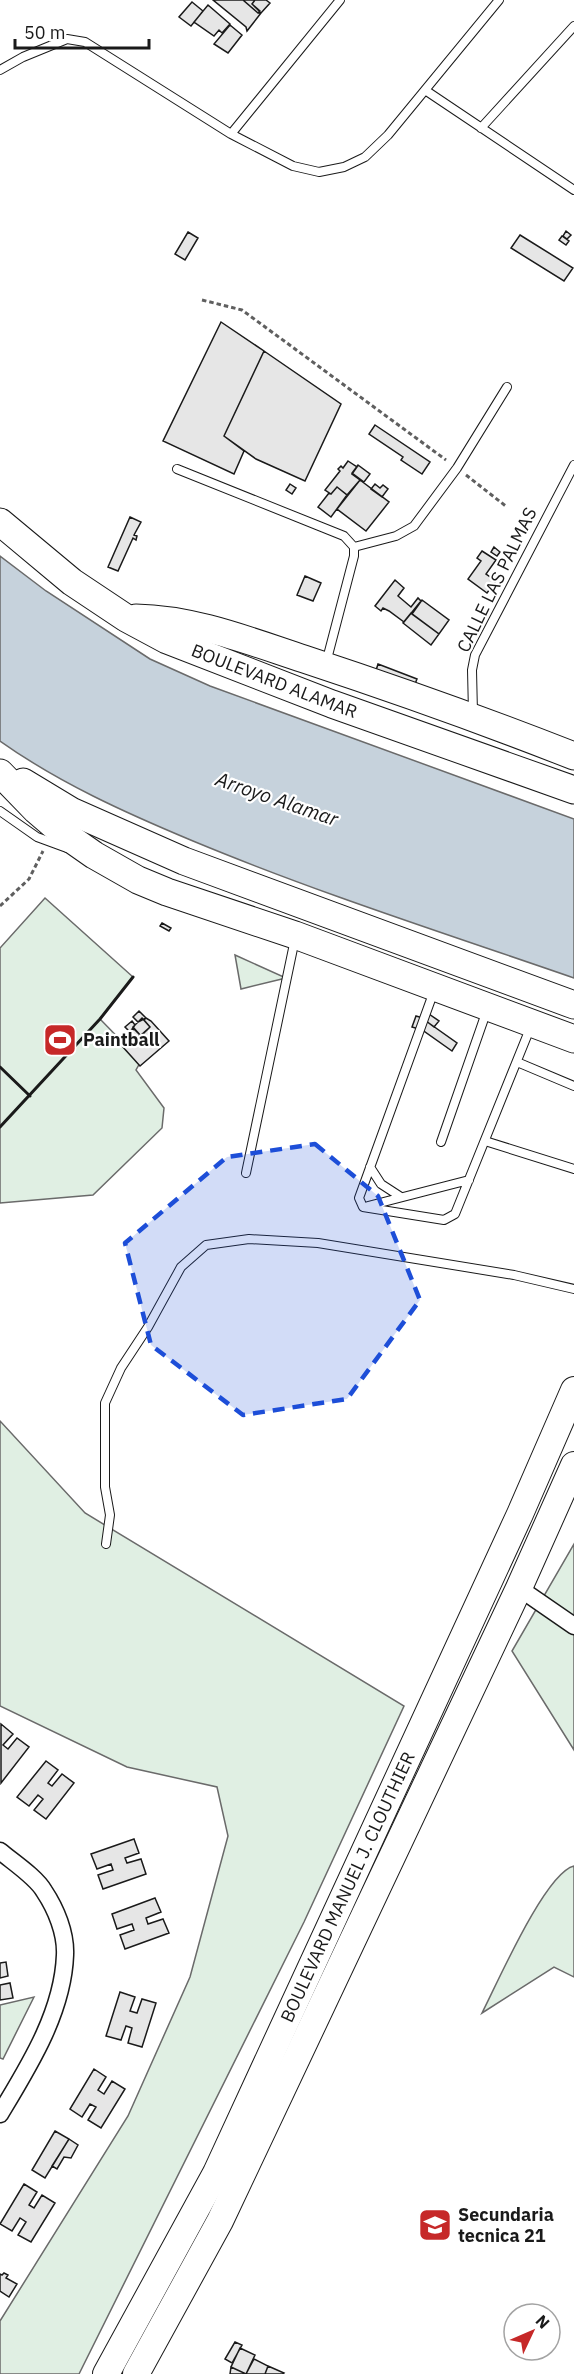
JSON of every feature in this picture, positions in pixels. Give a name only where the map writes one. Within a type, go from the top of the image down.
[{"type":"highway","name":"BOULEVARD ALAMAR","points":[[0,522],[72,582],[126,618],[167,640],[332,704],[574,790]]},
{"type":"highway","points":[[126,618],[157,618],[207,628],[473,716],[574,756]]},
{"type":"highway","points":[[0,768],[71,810],[184,861],[574,1005]]},
{"type":"highway","points":[[0,773],[36,810],[64,834],[94,855],[138,880],[295,935],[573,1039]]},
{"type":"main road","name":"BOULEVARD MANUEL J. CLOUTHIER","points":[[106,2374],[221,2162],[520,1514],[574,1390]]},
{"type":"main road","name":"BOULEVARD MANUEL J. CLOUTHIER","points":[[136,2374],[220,2221],[519,1588],[574,1465]]},
{"type":"street","points":[[519,1588],[574,1626]]},
{"type":"street","points":[[0,1851],[43,1888],[60,1922],[66,1953],[61,1986],[36,2052],[0,2114]]},
{"type":"lane","points":[[231,134],[340,0]]},
{"type":"lane","points":[[0,70],[23,57],[68,39],[85,42],[231,134],[293,166],[319,172],[344,167],[365,157],[380,143],[499,0]]},
{"type":"lane","points":[[481,128],[574,26]]},
{"type":"lane","points":[[425,90],[574,190]]},
{"type":"lane","points":[[354,547],[396,536],[414,526],[457,468],[507,387]]},
{"type":"lane","name":"CALLE LAS PALMAS","points":[[473,716],[472,670],[475,655],[574,465]]},
{"type":"lane","points":[[177,469],[344,536],[354,547],[354,556],[326,666]]},
{"type":"lane","points":[[0,811],[16,824],[48,842],[94,855]]},
{"type":"lane","points":[[246,1173],[295,935]]},
{"type":"lane","points":[[363,1207],[359,1198],[435,987]]},
{"type":"lane","points":[[441,1143],[488,1007]]},
{"type":"lane","points":[[363,1207],[444,1220],[455,1214],[532,1023]]},
{"type":"lane","points":[[517,1062],[574,1086]]},
{"type":"lane","points":[[485,1141],[574,1169]]},
{"type":"lane","points":[[370,1167],[381,1184],[401,1197]]},
{"type":"lane","points":[[363,1207],[469,1180]]},
{"type":"lane","points":[[106,1544],[110,1515],[105,1487],[105,1403],[121,1368],[148,1328],[181,1267],[206,1245],[249,1239],[318,1243],[514,1275],[574,1289]]},
{"type":"path","points":[[202,300],[242,310],[507,507]]},
{"type":"path","points":[[0,906],[29,879],[48,842]]},
{"type":"highlighted area","points":[[315,1144],[378,1196],[420,1300],[347,1399],[243,1415],[151,1345],[125,1243],[227,1157]]},
{"type":"green space","name":"Paintball","points":[[45,898],[133,977],[100,1019],[141,1061],[136,1070],[164,1108],[162,1128],[93,1195],[0,1203],[0,948]]},
{"type":"green space","points":[[235,955],[286,978],[241,989]]},
{"type":"green space","points":[[0,1421],[85,1513],[404,1706],[304,1922],[79,2374],[0,2374],[0,2321],[128,2116],[190,1977],[228,1836],[217,1787],[127,1767],[0,1706]]},
{"type":"green space","points":[[574,1544],[574,1750],[512,1651]]},
{"type":"green space","points":[[574,1866],[574,1977],[554,1967],[482,2013],[536,1908],[562,1873]]},
{"type":"green space","points":[[34,1997],[3,2059],[0,2058],[0,2005]]},
{"type":"water","name":"Arroyo Alamar","points":[[0,556],[46,591],[150,659],[210,686],[574,819],[574,978],[335,896],[193,841],[69,784],[0,741]]},
{"type":"building","points":[[213,0],[243,0],[261,13],[247,31],[246,27]]},
{"type":"building","points":[[243,0],[255,0],[252,4],[260,11],[258,13]]},
{"type":"building","points":[[255,0],[266,0],[270,3],[261,13],[252,4]]},
{"type":"building","points":[[192,2],[203,11],[191,26],[179,17]]},
{"type":"building","points":[[208,5],[230,24],[222,33],[219,30],[214,36],[194,22]]},
{"type":"building","points":[[230,25],[242,35],[228,53],[214,44]]},
{"type":"building","points":[[566,231],[571,235],[567,239],[563,236]]},
{"type":"building","points":[[188,232],[198,238],[185,260],[175,254]]},
{"type":"building","points":[[520,235],[573,268],[564,281],[511,248]]},
{"type":"building","points":[[562,236],[569,241],[566,245],[559,240]]},
{"type":"building","points":[[221,322],[264,351],[224,436],[244,451],[234,474],[163,441]]},
{"type":"building","points":[[264,351],[341,404],[305,481],[256,459],[224,436]]},
{"type":"building","points":[[375,425],[430,462],[422,474],[401,460],[403,457],[369,434]]},
{"type":"building","points":[[348,461],[357,467],[352,474],[360,480],[347,495],[337,487],[331,494],[325,490],[340,471],[338,469],[341,466],[343,468]]},
{"type":"building","points":[[358,465],[370,474],[364,482],[352,473]]},
{"type":"building","points":[[360,480],[389,502],[366,531],[337,509]]},
{"type":"building","points":[[290,484],[296,488],[292,494],[286,490]]},
{"type":"building","points":[[375,484],[380,488],[383,485],[388,489],[382,497],[371,489]]},
{"type":"building","points":[[337,487],[347,495],[331,517],[318,507]]},
{"type":"building","points":[[130,517],[141,522],[134,535],[137,536],[136,540],[133,538],[118,571],[108,567]]},
{"type":"building","points":[[494,547],[500,552],[497,556],[491,552]]},
{"type":"building","points":[[482,551],[496,560],[486,574],[496,581],[487,593],[468,579],[481,561],[477,558]]},
{"type":"building","points":[[305,576],[321,583],[313,601],[297,595]]},
{"type":"building","points":[[395,580],[404,588],[398,596],[411,607],[418,598],[421,601],[404,622],[389,611],[383,608],[381,611],[375,606]]},
{"type":"building","points":[[422,600],[449,620],[439,634],[412,614]]},
{"type":"building","points":[[411,613],[439,634],[431,645],[403,623]]},
{"type":"building","points":[[378,664],[417,679],[415,684],[374,677]]},
{"type":"building","points":[[162,923],[171,928],[169,931],[160,926]]},
{"type":"building","points":[[139,1011],[146,1018],[138,1022],[133,1017]]},
{"type":"building","points":[[429,1014],[439,1021],[434,1027],[425,1020]]},
{"type":"building","points":[[416,1016],[423,1018],[419,1029],[412,1027]]},
{"type":"building","points":[[142,1018],[150,1027],[141,1036],[133,1027]]},
{"type":"building","points":[[146,1018],[169,1041],[140,1066],[122,1046],[128,1041],[131,1044],[150,1027],[144,1020]]},
{"type":"building","points":[[132,1021],[135,1025],[130,1032],[125,1027]]},
{"type":"building","points":[[426,1021],[457,1043],[452,1051],[421,1029]]},
{"type":"building","points":[[134,1029],[140,1035],[131,1044],[124,1038]]},
{"type":"building","points":[[1,1724],[13,1734],[3,1745],[8,1749],[17,1738],[29,1747],[1,1783]]},
{"type":"building","points":[[46,1761],[58,1770],[48,1783],[52,1786],[62,1774],[74,1783],[46,1819],[34,1810],[43,1799],[38,1795],[29,1806],[17,1797]]},
{"type":"building","points":[[134,1839],[139,1853],[125,1858],[127,1863],[141,1859],[146,1874],[103,1889],[98,1875],[113,1870],[111,1864],[97,1869],[91,1854]]},
{"type":"building","points":[[155,1898],[161,1912],[146,1918],[148,1924],[163,1919],[169,1933],[125,1949],[120,1935],[134,1930],[132,1924],[117,1929],[112,1914]]},
{"type":"building","points":[[6,1962],[8,1976],[0,1978],[0,1963]]},
{"type":"building","points":[[10,1983],[13,1998],[0,2000],[0,1985]]},
{"type":"building","points":[[120,1992],[135,1997],[130,2011],[137,2013],[142,1999],[156,2003],[142,2047],[128,2043],[132,2028],[126,2026],[121,2040],[106,2036]]},
{"type":"building","points":[[94,2069],[106,2077],[98,2090],[104,2094],[112,2081],[125,2089],[101,2128],[88,2120],[96,2107],[90,2104],[82,2117],[70,2109]]},
{"type":"building","points":[[55,2131],[69,2139],[45,2178],[32,2170]]},
{"type":"building","points":[[69,2139],[78,2145],[71,2158],[64,2157],[57,2169],[52,2166]]},
{"type":"building","points":[[24,2184],[37,2192],[29,2205],[34,2208],[42,2195],[55,2203],[31,2242],[18,2235],[26,2222],[20,2218],[12,2231],[0,2224]]},
{"type":"building","points":[[0,2274],[8,2275],[6,2278],[17,2284],[9,2297],[0,2291]]},
{"type":"building","points":[[235,2342],[242,2345],[232,2363],[225,2359]]},
{"type":"building","points":[[240,2348],[255,2355],[246,2374],[231,2367]]},
{"type":"building","points":[[254,2359],[268,2366],[265,2374],[246,2374]]},
{"type":"building","points":[[268,2366],[284,2373],[265,2374]]},
{"type":"building","points":[[231,2367],[246,2374],[230,2374]]},
{"type":"wall","points":[[0,1127],[100,1019],[133,977]]},
{"type":"wall","points":[[0,1067],[30,1096]]},
{"type":"place","name":"Paintball","points":[[60,1040]]},
{"type":"place","name":"Secundaria tecnica 21","points":[[435,2225]]}]
